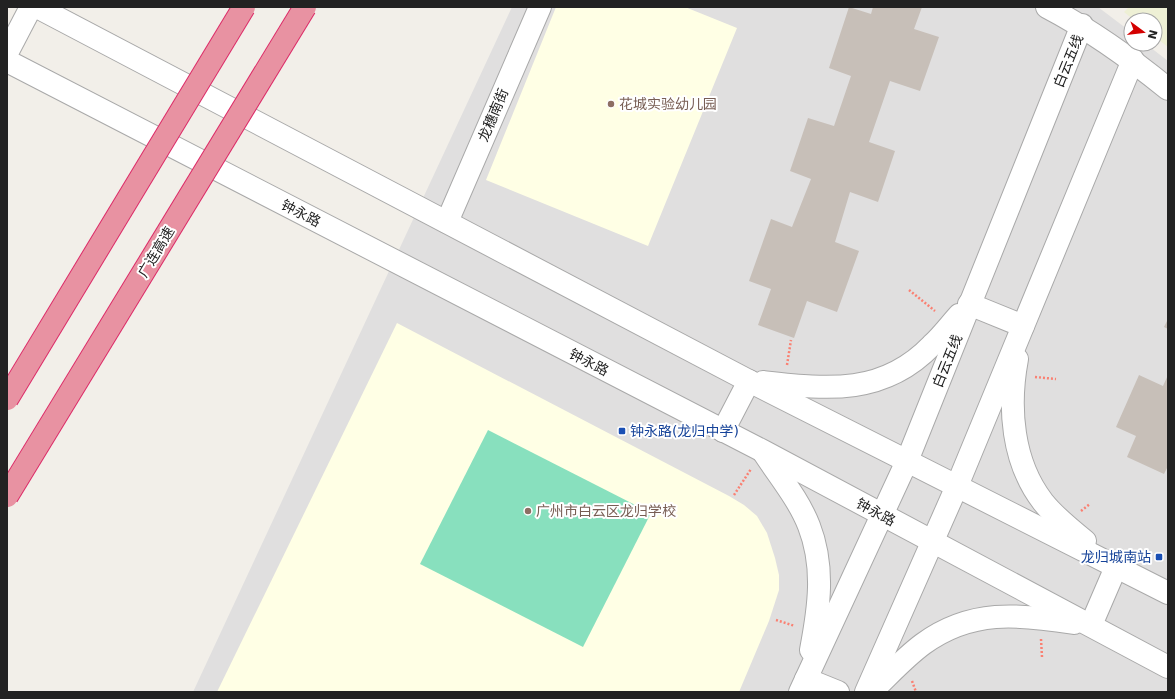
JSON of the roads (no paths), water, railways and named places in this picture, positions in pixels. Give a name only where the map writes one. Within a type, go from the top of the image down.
[{"type":"highway","points":[[7,399],[244,7]]},
{"type":"highway","name":"广连高速","points":[[7,496],[304,7]]},
{"type":"street","points":[[7,53],[31,7]]},
{"type":"street","points":[[37,7],[749,381],[1168,593]]},
{"type":"street","name":"龙穗南街","points":[[447,222],[540,7]]},
{"type":"street","points":[[1047,7],[1082,25],[1133,60],[1168,89]]},
{"type":"street","name":"白云五线","points":[[803,685],[907,461],[1082,25]]},
{"type":"street","points":[[866,692],[957,486],[1133,60]]},
{"type":"street","name":"钟永路","points":[[7,61],[762,451],[1168,667]]},
{"type":"street","points":[[749,381],[837,388],[859,386],[883,379],[902,370],[932,346],[969,304],[1022,326]]},
{"type":"street","points":[[1022,326],[1014,376],[1013,403],[1015,442],[1022,460],[1033,486],[1043,502],[1065,525],[1116,566]]},
{"type":"street","points":[[723,431],[749,381]]},
{"type":"street","points":[[762,451],[793,497],[809,526],[818,560],[820,585],[818,611],[803,685],[838,692]]},
{"type":"street","points":[[871,692],[922,644],[944,630],[969,620],[992,616],[1019,616],[1090,625],[1116,566]]},
{"type":"place","name":"花城实验幼儿园","points":[[611,104]]},
{"type":"place","name":"钟永路(龙归中学)","points":[[622,431]]},
{"type":"place","name":"广州市白云区龙归学校","points":[[528,511]]},
{"type":"place","name":"龙归城南站","points":[[1159,557]]}]
